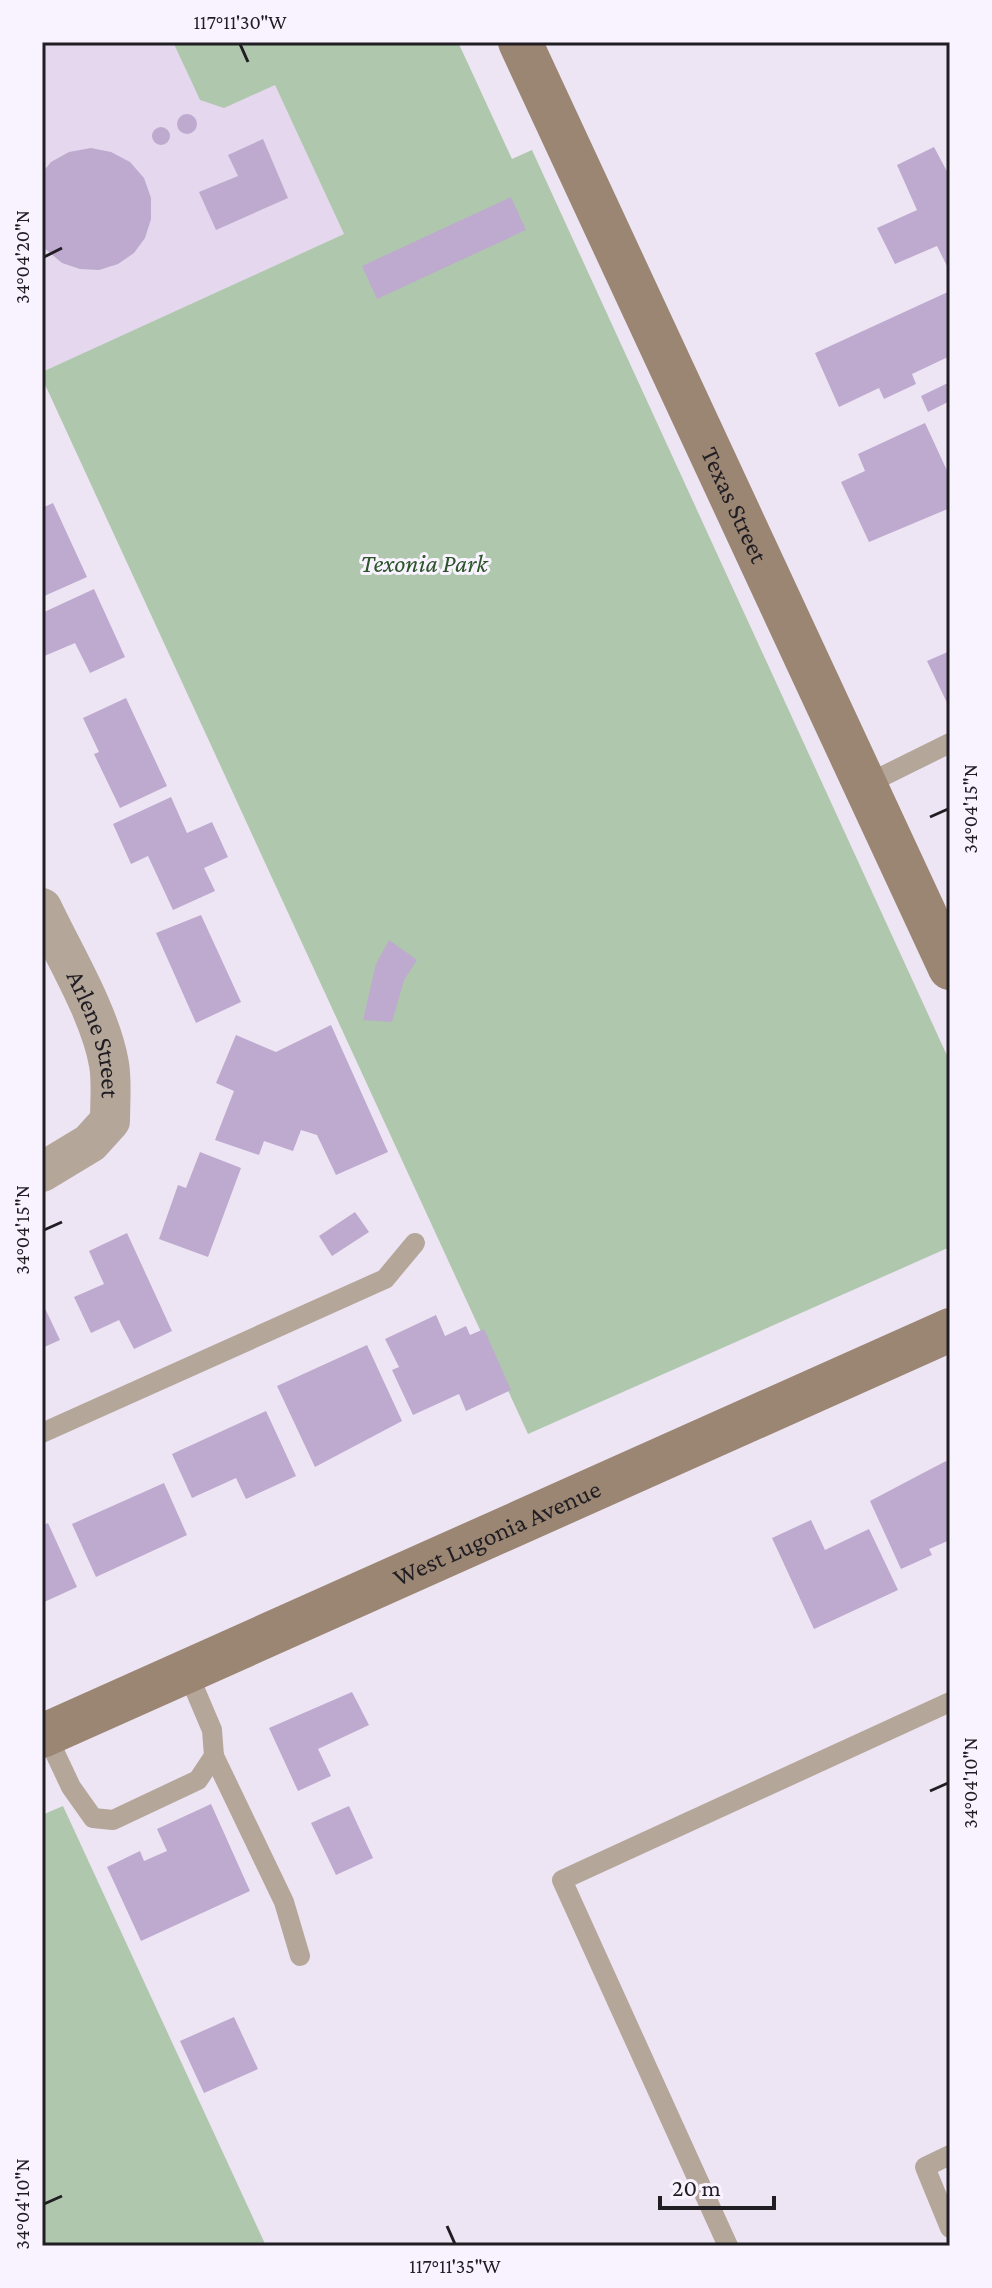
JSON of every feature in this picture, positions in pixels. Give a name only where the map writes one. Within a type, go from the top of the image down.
[{"type":"street","name":"Texas Street","points":[[520,42],[950,968]]},
{"type":"street","name":"Arlene Street","points":[[42,908],[99,1030],[109,1064],[110,1121],[90,1143],[42,1172]]},
{"type":"street","name":"West Lugonia Avenue","points":[[44,1735],[950,1330]]},
{"type":"lane","points":[[867,784],[950,743]]},
{"type":"lane","points":[[42,1433],[385,1279],[415,1243]]},
{"type":"lane","points":[[187,1671],[212,1730],[214,1756],[284,1902],[300,1956]]},
{"type":"lane","points":[[728,2246],[562,1880],[950,1702]]},
{"type":"lane","points":[[44,1735],[71,1787],[93,1818],[113,1820],[198,1780],[214,1756]]},
{"type":"lane","points":[[950,2155],[925,2167],[950,2228]]},
{"type":"shaded area","points":[[42,42],[173,42],[200,100],[275,85],[344,234],[42,372]]},
{"type":"green space","name":"Texonia Park","points":[[173,42],[458,42],[512,159],[532,150],[950,1062],[950,1247],[528,1434],[42,378],[42,372],[344,234],[275,85],[224,108],[200,100]]},
{"type":"green space","points":[[63,1806],[266,2246],[42,2246],[42,1815]]},
{"type":"building","points":[[187,114],[194,117],[197,124],[194,131],[187,134],[180,131],[177,124],[180,117]]},
{"type":"building","points":[[161,127],[170,136],[161,145],[152,136]]},
{"type":"building","points":[[263,139],[288,198],[216,230],[199,192],[238,176],[228,155]]},
{"type":"building","points":[[934,147],[950,177],[950,265],[947,266],[937,246],[895,264],[877,228],[917,210],[897,165]]},
{"type":"building","points":[[91,148],[111,152],[130,162],[144,178],[151,198],[151,219],[145,238],[134,253],[118,264],[99,270],[80,269],[62,263],[42,246],[42,173],[51,162],[69,152]]},
{"type":"building","points":[[511,197],[526,230],[377,299],[362,266]]},
{"type":"building","points":[[950,291],[950,356],[912,374],[916,384],[884,399],[879,388],[839,407],[815,353]]},
{"type":"building","points":[[950,382],[950,401],[928,412],[921,396]]},
{"type":"building","points":[[925,423],[950,477],[950,508],[869,542],[841,482],[865,471],[858,454]]},
{"type":"building","points":[[53,503],[87,577],[42,597],[42,508]]},
{"type":"building","points":[[94,589],[125,657],[90,673],[75,643],[42,657],[42,613]]},
{"type":"building","points":[[950,651],[950,709],[927,661]]},
{"type":"building","points":[[126,698],[167,786],[120,808],[94,754],[99,752],[83,718]]},
{"type":"building","points":[[171,797],[187,833],[212,822],[228,857],[204,868],[215,891],[173,910],[148,856],[131,864],[113,824]]},
{"type":"building","points":[[201,915],[241,1002],[196,1023],[156,933]]},
{"type":"building","points":[[389,940],[417,960],[404,980],[392,1022],[363,1020],[376,964]]},
{"type":"building","points":[[331,1025],[388,1152],[336,1175],[317,1135],[301,1130],[293,1151],[264,1141],[259,1155],[215,1140],[234,1091],[216,1083],[236,1035],[276,1052]]},
{"type":"building","points":[[200,1152],[241,1168],[208,1257],[159,1239],[178,1185],[186,1188]]},
{"type":"building","points":[[355,1212],[369,1232],[332,1256],[319,1236]]},
{"type":"building","points":[[127,1233],[172,1331],[134,1349],[119,1320],[91,1333],[74,1297],[104,1284],[89,1251]]},
{"type":"building","points":[[42,1302],[60,1340],[42,1348]]},
{"type":"building","points":[[436,1315],[445,1336],[466,1326],[470,1335],[484,1329],[511,1390],[466,1411],[459,1394],[413,1415],[392,1370],[399,1367],[385,1339]]},
{"type":"building","points":[[367,1345],[402,1421],[315,1467],[277,1386]]},
{"type":"building","points":[[266,1411],[296,1476],[246,1499],[236,1478],[192,1498],[172,1454]]},
{"type":"building","points":[[946,1461],[950,1471],[950,1540],[929,1549],[932,1555],[901,1569],[870,1501]]},
{"type":"building","points":[[164,1483],[187,1535],[96,1577],[72,1524]]},
{"type":"building","points":[[811,1520],[825,1550],[869,1529],[898,1590],[814,1629],[772,1538]]},
{"type":"building","points":[[48,1523],[77,1587],[42,1603],[42,1526]]},
{"type":"building","points":[[352,1692],[369,1725],[318,1749],[331,1776],[298,1791],[269,1728]]},
{"type":"building","points":[[211,1804],[250,1891],[141,1941],[107,1867],[140,1851],[144,1861],[167,1851],[157,1829]]},
{"type":"building","points":[[349,1806],[373,1858],[336,1875],[311,1823]]},
{"type":"building","points":[[234,2017],[258,2069],[204,2093],[180,2041]]}]
